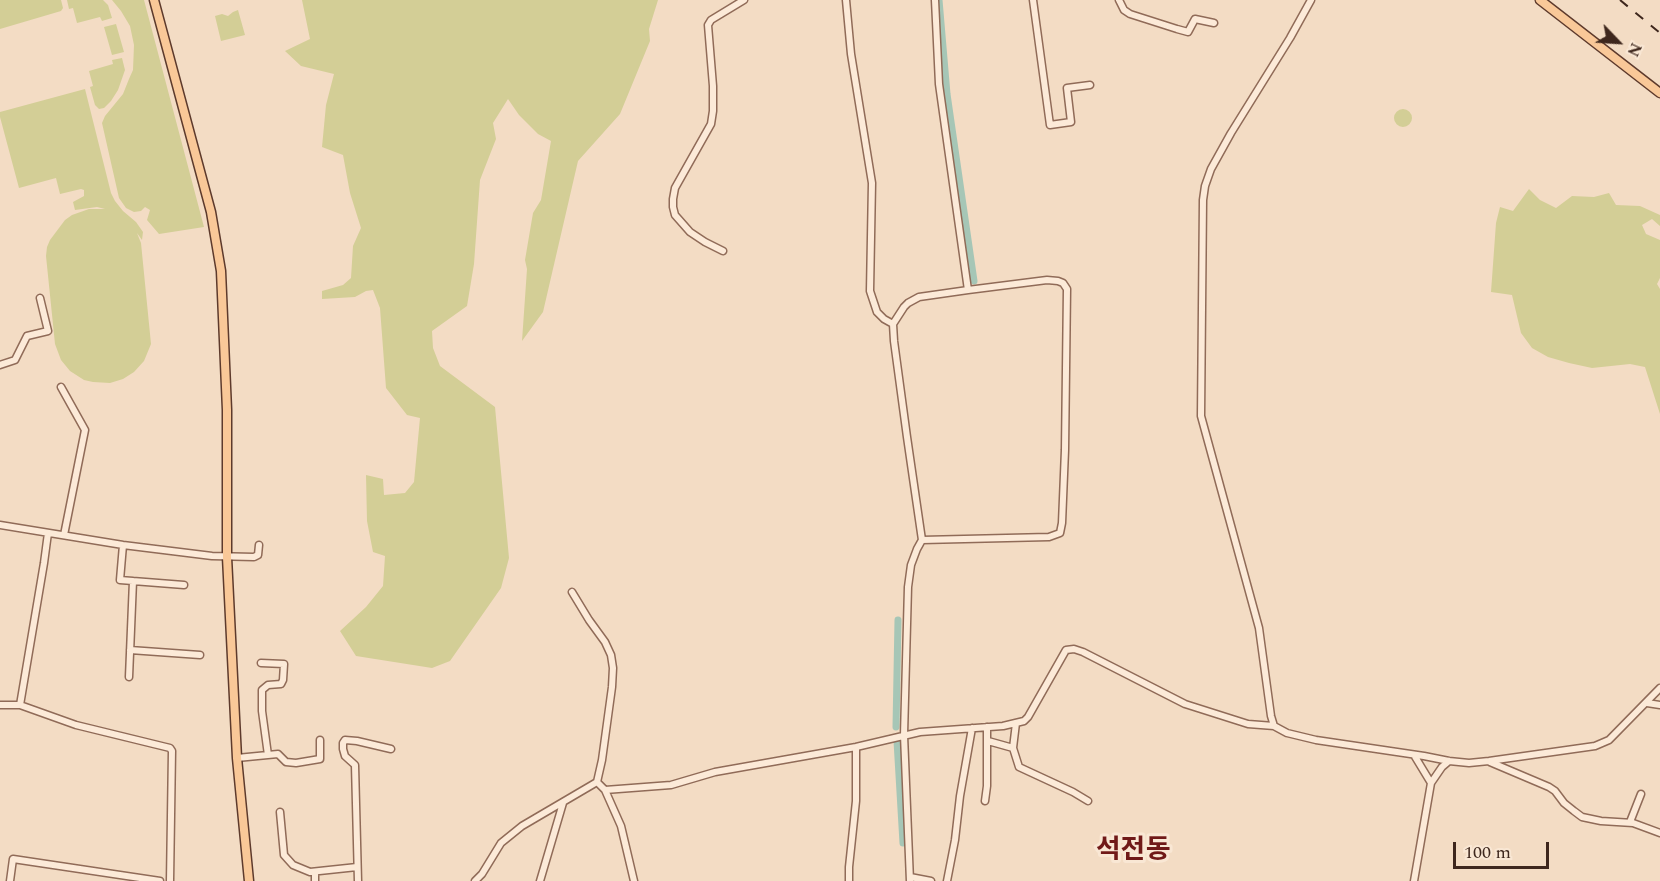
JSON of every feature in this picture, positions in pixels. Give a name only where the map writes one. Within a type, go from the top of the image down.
[{"type":"main road","points":[[154,0],[211,212],[221,271],[227,410],[227,556],[237,758],[249,881]]},
{"type":"main road","points":[[1540,0],[1660,93]]},
{"type":"street","points":[[723,251],[705,242],[684,226],[675,214],[673,199],[675,188],[711,124],[713,86],[708,25],[711,20],[744,0]]},
{"type":"street","points":[[846,0],[851,54],[872,183],[870,291],[877,312],[894,324]]},
{"type":"street","points":[[935,0],[939,84],[968,290]]},
{"type":"street","points":[[1034,0],[1050,125],[1071,122],[1067,87],[1090,84]]},
{"type":"street","points":[[1119,0],[1124,10],[1130,14],[1188,32],[1194,19],[1214,23]]},
{"type":"street","points":[[1274,726],[1258,628],[1201,416],[1203,200],[1211,169],[1311,0]]},
{"type":"street","points":[[922,540],[1049,537],[1060,533],[1065,438],[1067,289],[1063,283],[1047,280],[919,297],[904,307],[894,324],[894,341],[905,427],[922,540],[911,566],[908,587],[904,735],[910,879],[931,881]]},
{"type":"street","points":[[0,364],[15,360],[27,336],[48,331],[40,298]]},
{"type":"street","points":[[61,387],[85,430],[64,535]]},
{"type":"street","points":[[0,525],[123,545],[212,556],[254,557],[258,555],[259,545]]},
{"type":"street","points":[[20,705],[48,533]]},
{"type":"street","points":[[123,545],[120,580],[184,585]]},
{"type":"street","points":[[129,677],[133,581]]},
{"type":"street","points":[[475,881],[482,874],[501,843],[522,826],[597,782],[602,760],[613,668],[609,649],[572,592]]},
{"type":"street","points":[[605,790],[671,785],[716,772],[856,747],[920,732],[987,727],[1024,721],[1066,650],[1074,649],[1185,704],[1248,724],[1274,726],[1287,733],[1316,740],[1469,763],[1595,746],[1609,740],[1660,688]]},
{"type":"street","points":[[130,650],[200,655]]},
{"type":"street","points":[[261,663],[284,664],[281,684],[268,685],[262,690],[262,711],[268,755]]},
{"type":"street","points":[[1647,703],[1660,705]]},
{"type":"street","points":[[0,705],[20,705],[76,724],[170,748],[172,751],[170,881]]},
{"type":"street","points":[[1016,723],[1013,748],[1019,767],[1088,801]]},
{"type":"street","points":[[985,801],[987,727]]},
{"type":"street","points":[[947,881],[972,728]]},
{"type":"street","points":[[237,758],[278,754],[286,762],[296,763],[320,759],[320,740]]},
{"type":"street","points":[[358,881],[355,765],[345,756],[343,742],[345,740],[357,741],[391,749]]},
{"type":"street","points":[[988,741],[1013,748]]},
{"type":"street","points":[[849,881],[856,801],[856,747]]},
{"type":"street","points":[[1413,755],[1431,783]]},
{"type":"street","points":[[1414,881],[1431,783],[1449,761]]},
{"type":"street","points":[[1489,761],[1556,791],[1564,802],[1582,817],[1601,822],[1630,822],[1660,833]]},
{"type":"street","points":[[597,782],[605,790],[621,826],[634,881]]},
{"type":"street","points":[[1630,822],[1641,794]]},
{"type":"street","points":[[540,881],[564,803]]},
{"type":"street","points":[[280,812],[284,855],[293,865],[310,872],[357,867]]},
{"type":"street","points":[[10,881],[13,859],[160,881]]},
{"type":"street","points":[[315,872],[315,881]]},
{"type":"shaded area","points":[[0,0],[61,0],[63,8],[61,11],[0,29]]},
{"type":"shaded area","points":[[67,0],[103,0],[108,5],[112,18],[102,21],[100,17],[77,23],[73,8],[69,9]]},
{"type":"shaded area","points":[[112,0],[144,0],[204,227],[159,234],[147,220],[150,210],[145,207],[141,211],[134,212],[126,208],[119,198],[102,123],[123,94],[133,70],[134,45],[130,26]]},
{"type":"shaded area","points":[[302,0],[658,0],[649,29],[650,41],[620,114],[578,161],[543,312],[522,341],[527,269],[525,260],[533,213],[541,200],[551,141],[538,134],[519,115],[508,99],[493,123],[496,139],[480,180],[474,264],[467,306],[432,331],[433,348],[440,366],[495,407],[509,558],[501,588],[450,661],[432,668],[356,656],[340,631],[366,607],[383,586],[385,556],[373,552],[367,521],[366,475],[383,479],[384,495],[405,493],[414,482],[420,418],[407,415],[386,388],[380,308],[373,290],[355,297],[322,299],[322,291],[343,285],[351,278],[353,246],[361,228],[350,193],[343,155],[322,147],[326,105],[334,74],[301,66],[285,51],[310,39]]},
{"type":"shaded area","points":[[238,10],[245,35],[221,41],[215,16],[222,14],[228,16]]},
{"type":"shaded area","points":[[116,24],[124,52],[112,55],[104,27]]},
{"type":"shaded area","points":[[122,58],[125,70],[118,90],[104,108],[99,109],[95,105],[90,87],[93,86],[89,71],[113,64],[112,60]]},
{"type":"shaded area","points":[[85,89],[111,193],[123,211],[136,222],[143,232],[142,240],[137,233],[141,243],[151,344],[144,361],[134,372],[110,383],[84,380],[70,371],[61,360],[55,344],[46,256],[50,240],[65,220],[89,209],[105,209],[97,207],[75,210],[73,202],[84,196],[84,190],[60,194],[56,178],[19,188],[0,117],[0,112]]},
{"type":"shaded area","points":[[1403,109],[1409,112],[1412,118],[1409,124],[1403,127],[1397,124],[1394,118],[1397,112]]},
{"type":"shaded area","points":[[1529,189],[1540,200],[1556,208],[1572,196],[1594,197],[1609,193],[1616,205],[1640,206],[1660,215],[1660,226],[1652,219],[1642,225],[1646,234],[1660,240],[1660,278],[1657,284],[1660,289],[1660,414],[1645,367],[1630,364],[1592,368],[1548,357],[1532,348],[1521,333],[1512,295],[1491,292],[1496,223],[1500,207],[1513,211]]},
{"type":"waterway","points":[[939,0],[947,94],[974,281]]},
{"type":"waterway","points":[[896,727],[898,620]]},
{"type":"waterway","points":[[897,741],[903,843]]},
{"type":"railway","points":[[1620,0],[1660,33]]},
{"type":"district","name":"석전동","points":[[1133,853]]}]
